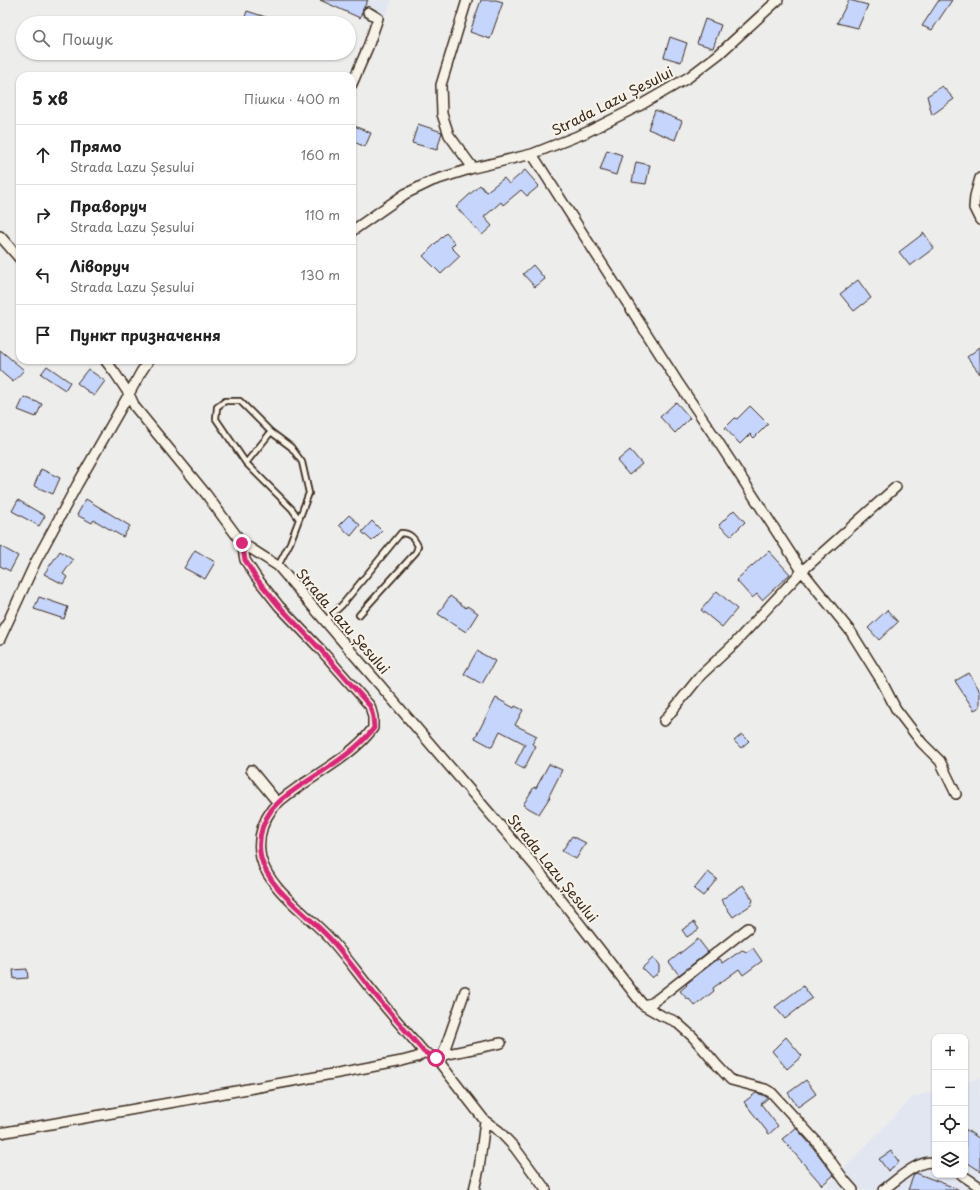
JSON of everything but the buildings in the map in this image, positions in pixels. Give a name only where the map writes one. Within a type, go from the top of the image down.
[{"type":"street","points":[[466,0],[441,85],[442,114],[450,135],[473,168]]},
{"type":"street","name":"Strada Lazu Șesului","points":[[356,228],[405,194],[432,181],[473,168],[532,154],[585,133],[639,106],[689,77],[719,54],[778,0]]},
{"type":"street","points":[[356,75],[378,18],[368,12]]},
{"type":"street","points":[[532,154],[676,381],[717,440],[802,571],[851,632],[881,680],[896,709],[922,743],[940,761],[956,794]]},
{"type":"street","points":[[980,178],[975,196],[974,208],[980,220]]},
{"type":"street","points":[[0,236],[16,254]]},
{"type":"street","name":"Strada Lazu Șesului","points":[[108,364],[129,394],[135,407],[206,494],[242,543],[278,566],[534,865],[643,1005],[662,1016],[675,1021],[693,1037],[731,1080],[765,1089],[772,1093],[816,1141],[845,1182],[853,1190]]},
{"type":"street","points":[[0,639],[44,547],[77,484],[146,364]]},
{"type":"street","points":[[664,721],[701,675],[734,644],[802,571],[896,487]]},
{"type":"street","name":"Strada Lazu Șesului","points":[[242,543],[245,560],[256,578],[279,606],[320,649],[370,706],[374,728],[359,744],[284,797],[273,809],[263,827],[259,843],[261,858],[267,872],[279,888],[332,941],[424,1052],[436,1058],[442,1059],[485,1121],[499,1131],[515,1148],[546,1190]]},
{"type":"street","points":[[251,770],[278,803]]},
{"type":"street","points":[[643,1005],[652,1003],[748,928]]},
{"type":"street","points":[[442,1059],[465,991]]},
{"type":"street","points":[[442,1059],[501,1043]]},
{"type":"street","points":[[0,1133],[402,1061],[417,1057],[424,1052]]},
{"type":"street","points":[[474,1190],[479,1168],[485,1121]]},
{"type":"street","points":[[883,1190],[914,1167],[932,1162]]},
{"type":"street","points":[[967,1178],[980,1186]]},
{"type":"lane","points":[[278,566],[290,543],[309,493],[302,462],[291,447],[271,432],[240,401],[225,401],[217,407],[216,419],[246,463],[299,519]]},
{"type":"lane","points":[[246,463],[271,432]]},
{"type":"lane","points":[[325,621],[342,605],[401,533],[410,535],[418,546],[416,552],[358,615]]},
{"type":"shaded area","points":[[323,0],[392,0],[381,27]]},
{"type":"shaded area","points":[[980,1078],[980,1190],[823,1190],[913,1097],[932,1092],[932,1178],[968,1178],[968,1081]]},
{"type":"route","points":[[242,543],[245,560],[256,578],[279,606],[320,649],[370,706],[374,728],[359,744],[284,797],[273,809],[263,827],[259,843],[261,858],[274,883],[332,941],[424,1052],[436,1058]]}]
